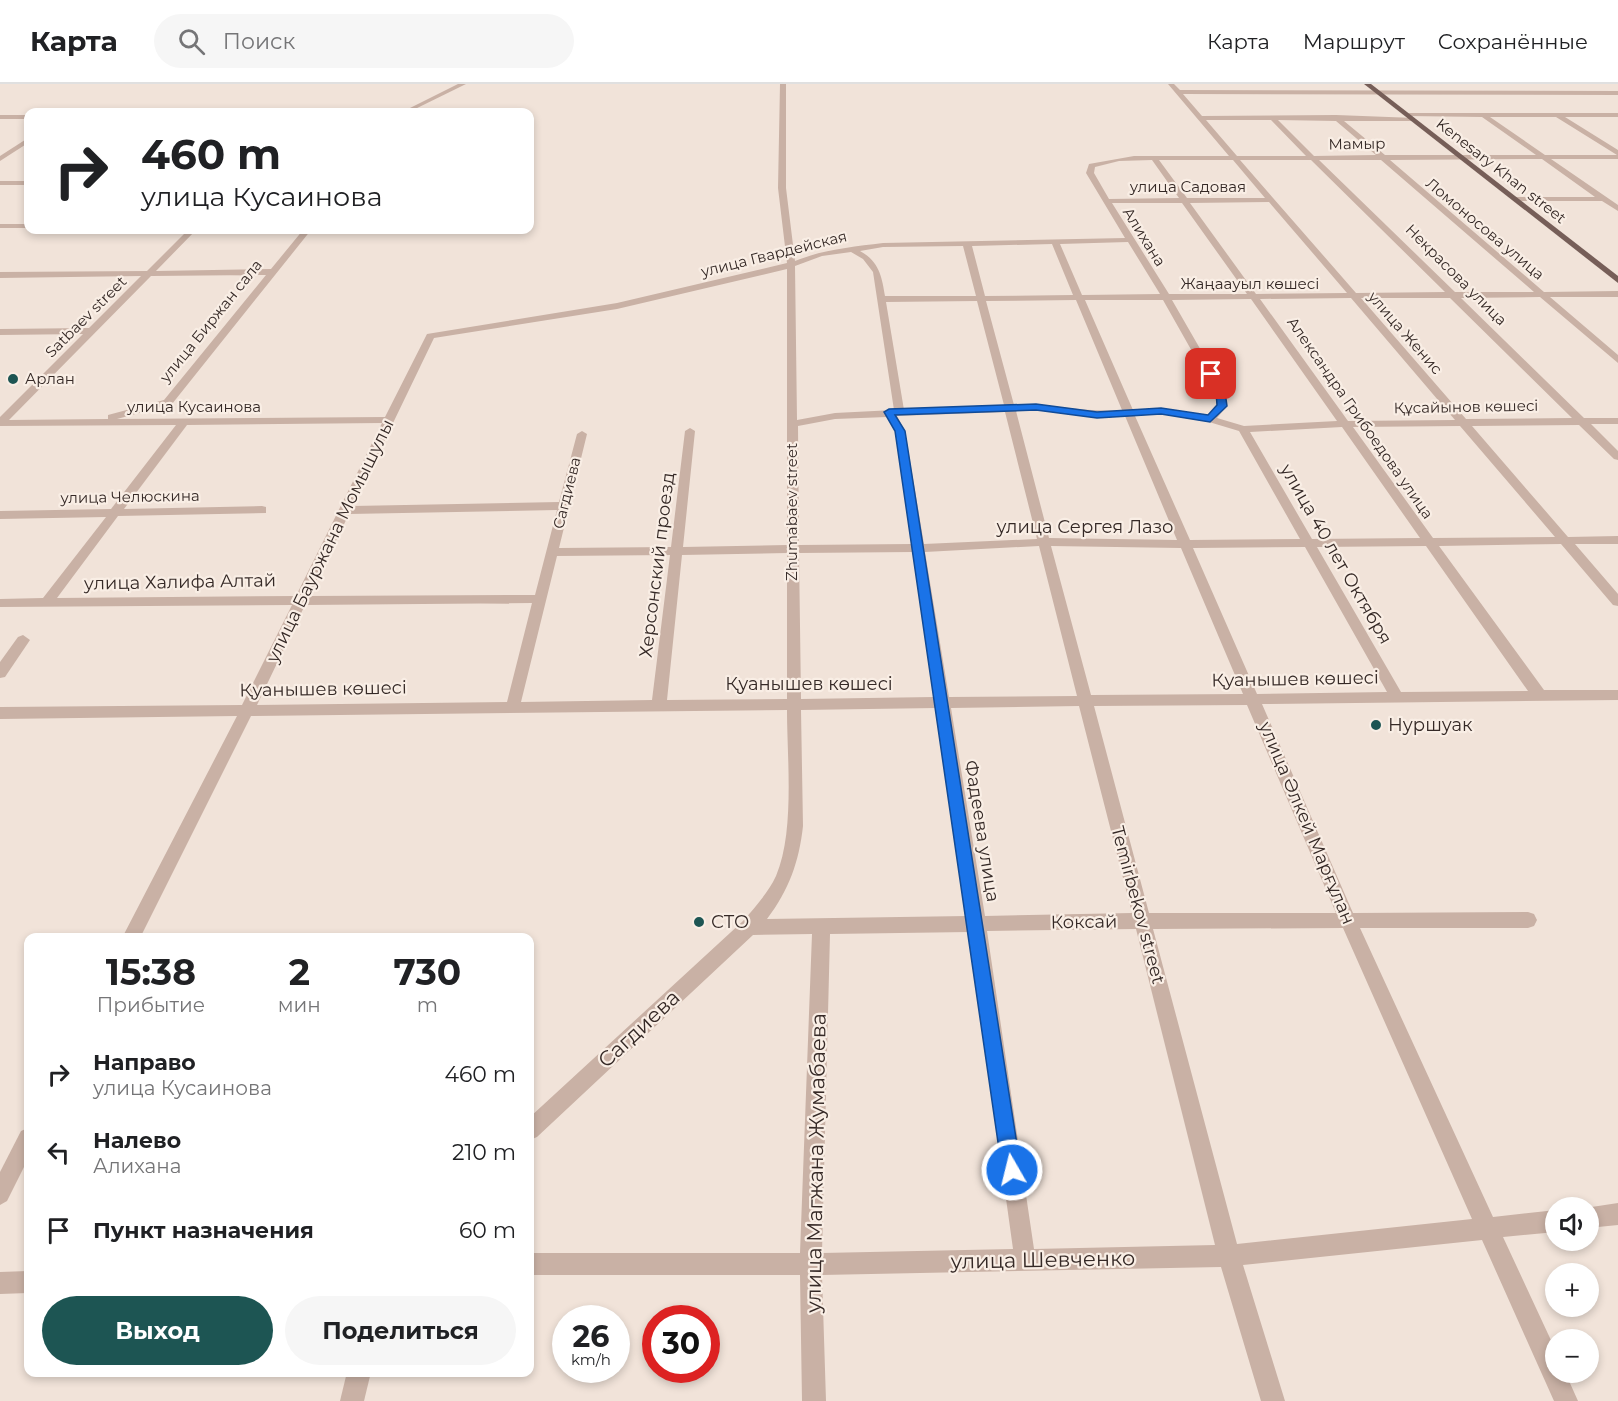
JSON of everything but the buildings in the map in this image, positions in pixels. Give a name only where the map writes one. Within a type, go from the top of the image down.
[{"type":"main road","name":"Kenesary Khan street","points":[[1367,84],[1618,280]]},
{"type":"street","points":[[413,108],[463,84]]},
{"type":"street","name":"Zhumabaev street","points":[[748,927],[776,897],[792,850],[795,826],[791,265],[782,188],[783,84]]},
{"type":"street","points":[[1439,84],[1452,93]]},
{"type":"street","points":[[1530,84],[1553,93]]},
{"type":"street","points":[[1174,88],[1379,93],[1618,93]]},
{"type":"street","name":"улица Женис","points":[[1174,88],[1618,602]]},
{"type":"street","points":[[1483,115],[1618,210]]},
{"type":"street","points":[[1556,115],[1618,155]]},
{"type":"street","points":[[1202,118],[1618,115]]},
{"type":"street","points":[[0,117],[24,117]]},
{"type":"street","name":"Некрасова улица","points":[[1271,117],[1618,457]]},
{"type":"street","name":"Ломоносова улица","points":[[1335,117],[1618,360]]},
{"type":"street","points":[[0,159],[24,143]]},
{"type":"street","points":[[19,147],[24,147]]},
{"type":"street","name":"Мамыр","points":[[1097,165],[1119,159],[1154,158],[1618,155]]},
{"type":"street","name":"Александра Грибоедова улица","points":[[1154,158],[1540,696]]},
{"type":"street","name":"Алихана","points":[[1097,165],[1092,166],[1090,173],[1220,392],[1222,406],[1210,419]]},
{"type":"street","points":[[0,183],[24,183]]},
{"type":"street","points":[[1516,199],[1618,199]]},
{"type":"street","name":"улица Садовая","points":[[1106,201],[1270,200]]},
{"type":"street","points":[[0,226],[24,226]]},
{"type":"street","name":"Satbaev street","points":[[0,423],[188,234]]},
{"type":"street","name":"улица Биржан сала","points":[[93,423],[168,402],[304,234]]},
{"type":"street","name":"улица Гвардейская","points":[[430,336],[617,306],[791,265],[820,254],[849,248],[883,245],[1128,240]]},
{"type":"street","name":"улица Әлкей Марғұлан","points":[[1054,242],[1131,413],[1348,921],[1566,1401]]},
{"type":"street","name":"Temirbekov street","points":[[967,244],[1047,542],[1084,700],[1229,1256],[1272,1401]]},
{"type":"street","name":"Фадеева улица","points":[[849,248],[866,257],[877,272],[882,299],[894,412],[900,431],[977,923],[1025,1260]]},
{"type":"street","points":[[0,275],[272,272]]},
{"type":"street","name":"Жаңаауыл көшесі","points":[[882,299],[1618,294]]},
{"type":"street","points":[[0,332],[94,331]]},
{"type":"street","name":"улица Бауржана Момышулы","points":[[134,933],[247,710],[430,336]]},
{"type":"street","points":[[792,424],[835,416],[1036,407],[1097,415],[1161,411],[1210,419],[1243,429]]},
{"type":"street","name":"улица Кусаинова","points":[[0,423],[389,420]]},
{"type":"street","name":"Құсайынов көшесі","points":[[1243,429],[1345,424],[1618,421]]},
{"type":"street","points":[[47,602],[184,422]]},
{"type":"street","name":"улица 40 лет Октября","points":[[1243,429],[1397,697]]},
{"type":"street","name":"Херсонский проезд","points":[[659,704],[690,431]]},
{"type":"street","name":"Сагдиева","points":[[513,706],[582,434]]},
{"type":"street","points":[[345,510],[564,506]]},
{"type":"street","name":"улица Челюскина","points":[[0,515],[262,510]]},
{"type":"street","name":"улица Сергея Лазо","points":[[552,552],[918,548],[1047,542],[1186,544],[1618,540]]},
{"type":"street","name":"улица Халифа Алтай","points":[[0,603],[540,599]]},
{"type":"street","points":[[0,673],[23,640]]},
{"type":"street","name":"Қуанышев көшесі","points":[[0,713],[1618,695]]},
{"type":"street","name":"Коксай","points":[[748,927],[1142,921],[1528,920]]},
{"type":"street","name":"улица Магжана Жумабаева","points":[[814,1401],[811,1264],[822,925]]},
{"type":"street","name":"Сагдиева","points":[[534,1126],[748,927]]},
{"type":"street","points":[[0,1194],[24,1146]]},
{"type":"street","points":[[1599,1216],[1618,1214]]},
{"type":"street","name":"улица Шевченко","points":[[534,1264],[811,1264],[1229,1256],[1545,1222]]},
{"type":"street","points":[[0,1283],[24,1282]]},
{"type":"street","points":[[352,1401],[358,1377]]},
{"type":"place","name":"Арлан","points":[[13,379]]},
{"type":"place","name":"Нуршуак","points":[[1376,725]]},
{"type":"place","name":"СТО","points":[[699,922]]},
{"type":"route","points":[[1012,1170],[977,923],[900,431],[894,425],[889,412],[1036,407],[1097,415],[1161,411],[1210,419],[1222,406],[1220,392],[1211,374]]}]
